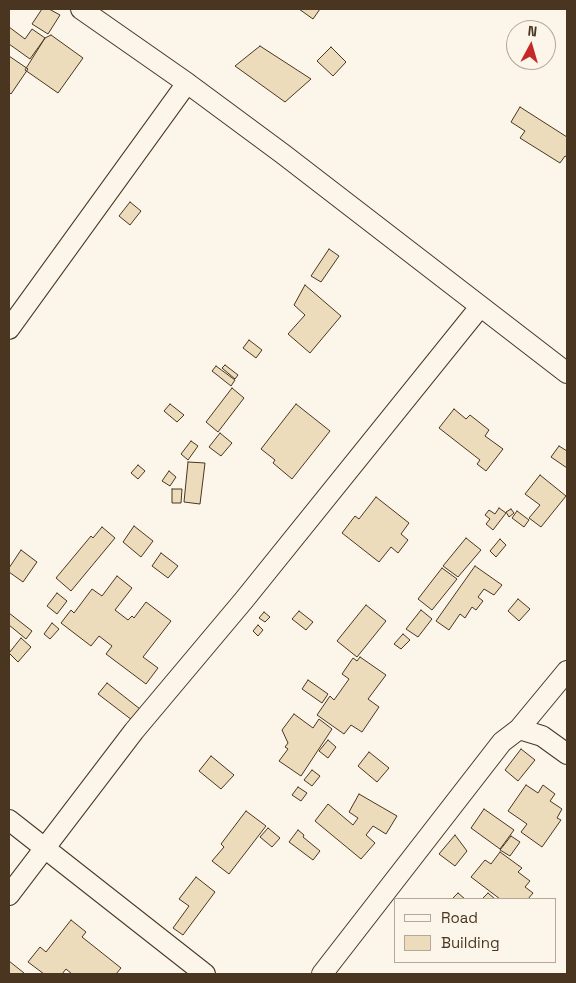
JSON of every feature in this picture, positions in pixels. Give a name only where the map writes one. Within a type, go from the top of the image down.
[{"type":"street","points":[[81,9],[187,83],[567,373]]},
{"type":"street","points":[[9,329],[187,83]]},
{"type":"street","points":[[9,895],[134,731],[244,600],[480,307]]},
{"type":"street","points":[[322,974],[502,742],[519,729],[567,671]]},
{"type":"street","points":[[519,729],[542,736],[567,754]]},
{"type":"street","points":[[9,820],[205,974]]},
{"type":"building","points":[[42,9],[49,9],[60,15],[48,34],[32,24]]},
{"type":"building","points":[[299,9],[320,9],[313,19]]},
{"type":"building","points":[[9,27],[25,39],[32,29],[45,38],[30,59],[9,44]]},
{"type":"building","points":[[51,35],[83,58],[58,93],[25,70],[45,38]]},
{"type":"building","points":[[260,46],[311,79],[285,102],[235,66]]},
{"type":"building","points":[[331,47],[346,62],[333,76],[317,61]]},
{"type":"building","points":[[9,56],[28,69],[11,94],[9,92]]},
{"type":"building","points":[[520,107],[567,137],[567,157],[565,156],[560,163],[520,138],[525,131],[511,122]]},
{"type":"building","points":[[130,202],[141,211],[130,225],[119,216]]},
{"type":"building","points":[[329,249],[339,256],[321,282],[311,276]]},
{"type":"building","points":[[305,285],[341,316],[310,353],[288,334],[305,315],[294,305]]},
{"type":"building","points":[[249,340],[262,350],[256,358],[243,348]]},
{"type":"building","points":[[225,365],[238,375],[235,379],[222,368]]},
{"type":"building","points":[[216,366],[235,380],[231,386],[212,371]]},
{"type":"building","points":[[232,388],[244,398],[218,432],[206,422]]},
{"type":"building","points":[[170,404],[184,415],[177,422],[164,411]]},
{"type":"building","points":[[296,404],[330,431],[292,479],[273,463],[275,460],[261,449]]},
{"type":"building","points":[[454,409],[466,419],[470,415],[489,430],[485,436],[503,449],[486,471],[477,464],[480,460],[439,428]]},
{"type":"building","points":[[220,433],[232,443],[221,456],[209,447]]},
{"type":"building","points":[[191,441],[198,446],[188,460],[181,454]]},
{"type":"building","points":[[559,446],[567,451],[567,468],[551,457]]},
{"type":"building","points":[[188,462],[205,463],[200,504],[184,502]]},
{"type":"building","points":[[138,465],[145,471],[138,479],[131,473]]},
{"type":"building","points":[[169,471],[176,477],[170,486],[162,481]]},
{"type":"building","points":[[540,475],[566,496],[541,527],[529,518],[540,505],[525,494]]},
{"type":"building","points":[[172,489],[182,489],[181,503],[172,503]]},
{"type":"building","points":[[376,497],[409,523],[401,534],[408,540],[398,553],[391,547],[379,562],[342,533],[355,516],[359,519]]},
{"type":"building","points":[[499,508],[506,513],[493,530],[486,524],[490,519],[485,515],[489,510],[495,514]]},
{"type":"building","points":[[511,509],[514,513],[509,517],[506,512]]},
{"type":"building","points":[[517,511],[529,520],[524,527],[512,518]]},
{"type":"building","points":[[134,526],[153,541],[141,557],[123,542]]},
{"type":"building","points":[[102,527],[115,538],[71,591],[56,578],[91,536],[93,538]]},
{"type":"building","points":[[466,538],[481,550],[458,577],[443,566]]},
{"type":"building","points":[[500,539],[506,545],[496,557],[490,551]]},
{"type":"building","points":[[21,550],[37,562],[23,582],[9,572],[9,568]]},
{"type":"building","points":[[161,553],[178,566],[168,578],[152,566]]},
{"type":"building","points":[[475,566],[502,585],[494,595],[484,589],[478,597],[483,601],[476,610],[472,607],[465,618],[460,614],[449,630],[436,621]]},
{"type":"building","points":[[442,568],[457,579],[432,610],[418,599]]},
{"type":"building","points":[[117,576],[132,588],[115,610],[128,620],[132,616],[134,618],[146,602],[171,621],[143,657],[158,668],[146,684],[106,654],[112,646],[99,636],[91,646],[61,623],[71,610],[74,613],[92,589],[102,596]]},
{"type":"building","points":[[57,593],[67,601],[57,614],[47,606]]},
{"type":"building","points":[[518,599],[530,609],[519,621],[508,611]]},
{"type":"building","points":[[366,605],[386,621],[357,657],[337,641]]},
{"type":"building","points":[[421,610],[432,619],[418,637],[406,629]]},
{"type":"building","points":[[299,611],[313,622],[306,630],[292,619]]},
{"type":"building","points":[[264,612],[270,617],[265,622],[259,618]]},
{"type":"building","points":[[9,613],[32,631],[26,639],[9,625]]},
{"type":"building","points":[[52,623],[59,629],[50,639],[44,634]]},
{"type":"building","points":[[258,625],[263,630],[258,636],[253,631]]},
{"type":"building","points":[[403,634],[410,640],[401,649],[394,644]]},
{"type":"building","points":[[21,638],[31,647],[18,662],[9,653]]},
{"type":"building","points":[[360,657],[386,675],[368,699],[379,707],[362,732],[351,725],[344,734],[317,715],[330,696],[334,700],[349,679],[342,674],[353,658],[357,661]]},
{"type":"building","points":[[308,680],[328,694],[322,703],[302,689]]},
{"type":"building","points":[[107,683],[140,709],[132,720],[98,694]]},
{"type":"building","points":[[294,714],[313,728],[319,719],[332,729],[301,776],[279,761],[288,749],[285,747],[288,743],[282,730]]},
{"type":"building","points":[[328,740],[336,747],[328,758],[319,751]]},
{"type":"building","points":[[521,749],[535,760],[518,781],[505,770]]},
{"type":"building","points":[[369,752],[389,768],[377,782],[358,766]]},
{"type":"building","points":[[211,756],[234,775],[221,789],[199,771]]},
{"type":"building","points":[[312,770],[320,776],[312,786],[304,780]]},
{"type":"building","points":[[526,785],[538,793],[543,785],[555,794],[550,801],[562,809],[557,818],[561,820],[542,847],[521,832],[527,824],[508,811]]},
{"type":"building","points":[[298,787],[307,793],[301,801],[292,795]]},
{"type":"building","points":[[359,794],[397,816],[386,834],[373,826],[366,835],[375,843],[361,859],[315,821],[328,804],[353,825],[358,818],[349,812]]},
{"type":"building","points":[[484,809],[514,830],[500,849],[471,828]]},
{"type":"building","points":[[246,811],[266,826],[229,874],[212,861],[224,847],[221,844]]},
{"type":"building","points":[[268,828],[280,838],[272,847],[260,837]]},
{"type":"building","points":[[298,830],[304,835],[303,837],[320,851],[313,860],[289,842]]},
{"type":"building","points":[[455,835],[467,851],[455,866],[439,854]]},
{"type":"building","points":[[511,836],[520,842],[510,856],[500,850]]},
{"type":"building","points":[[500,852],[522,868],[518,872],[530,881],[525,887],[533,893],[529,898],[499,898],[471,877],[485,860],[491,864]]},
{"type":"building","points":[[196,877],[215,892],[183,935],[173,928],[189,906],[179,899]]},
{"type":"building","points":[[458,893],[464,898],[453,898]]},
{"type":"building","points":[[488,893],[494,898],[483,898]]},
{"type":"building","points":[[71,920],[86,932],[82,937],[121,968],[116,974],[72,974],[66,969],[62,974],[44,974],[28,962],[40,947],[46,952]]},
{"type":"building","points":[[9,961],[24,973],[9,974]]}]
